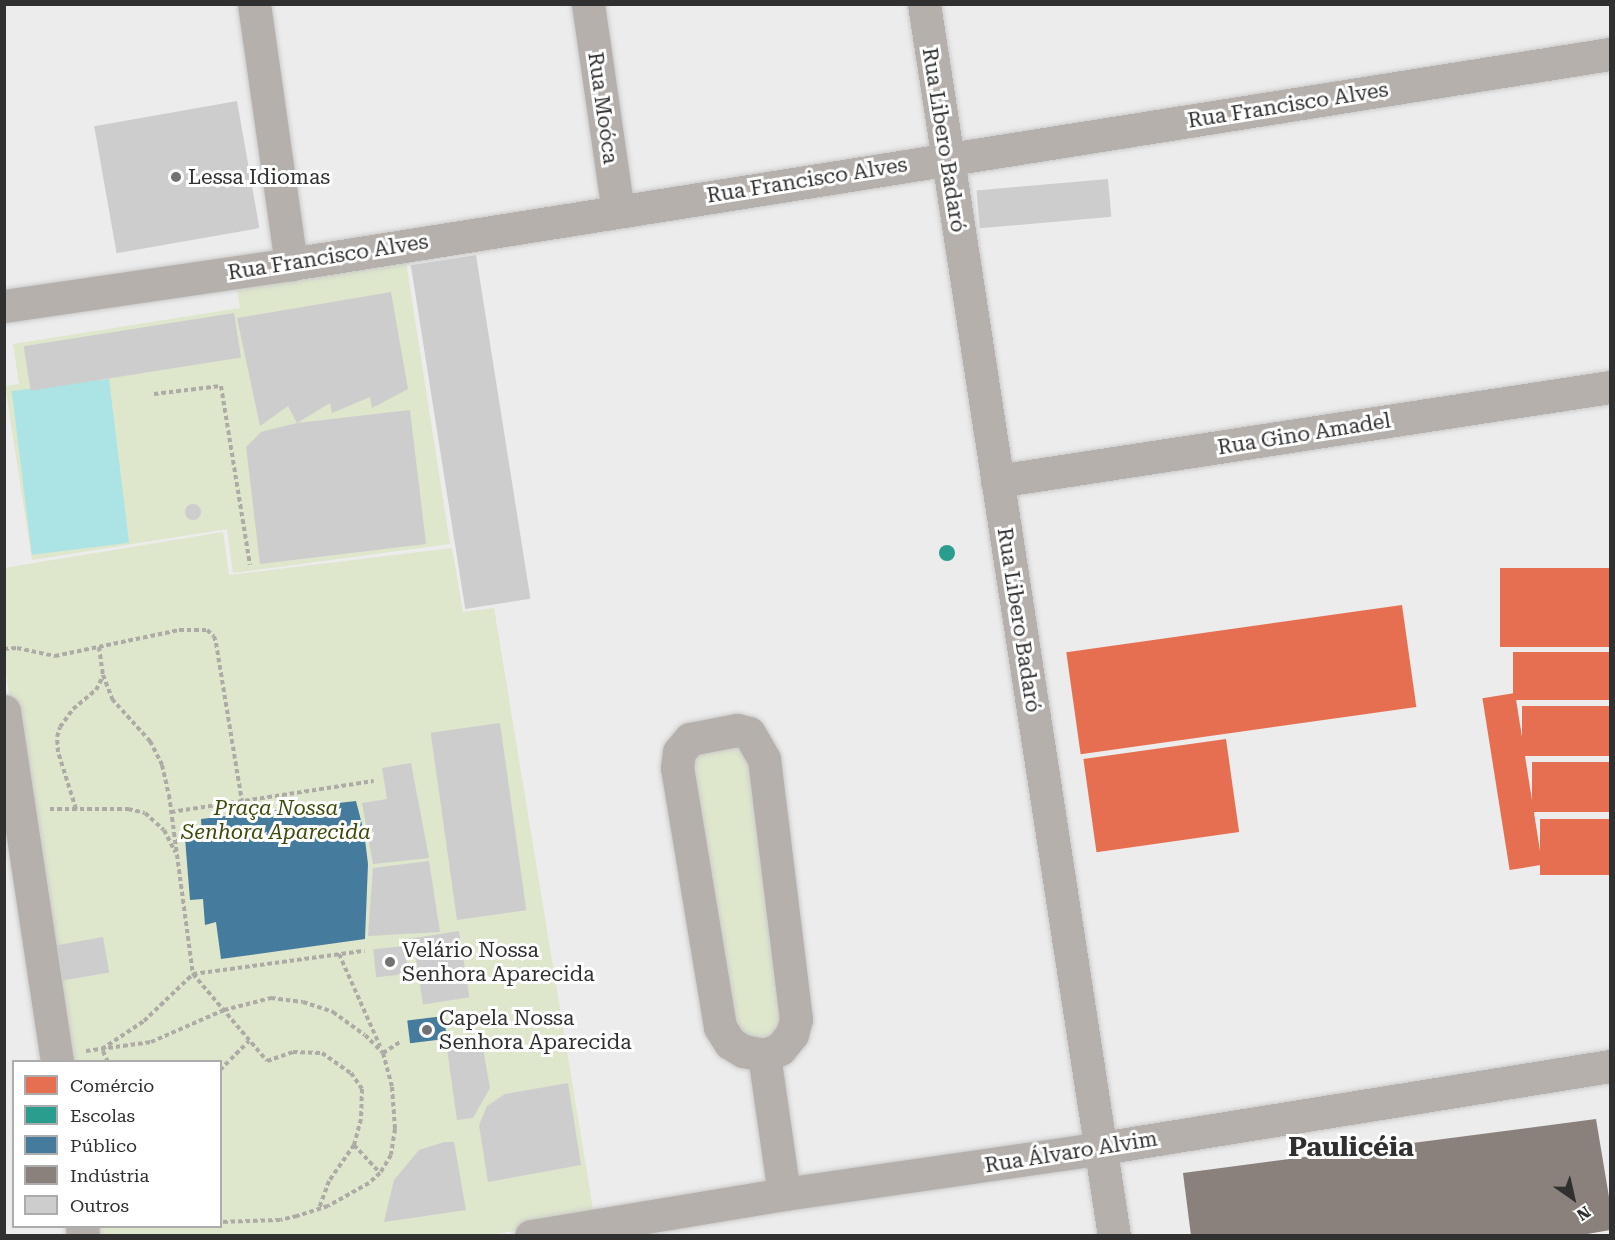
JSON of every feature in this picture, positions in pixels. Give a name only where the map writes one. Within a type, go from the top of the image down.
[{"type":"street","points":[[254,4],[291,264]]},
{"type":"street","name":"Rua Moóca","points":[[588,4],[618,211]]},
{"type":"street","name":"Rua Libero Badaró","points":[[924,4],[1114,1236]]},
{"type":"street","name":"Rua Francisco Alves","points":[[4,306],[291,264],[1611,54]]},
{"type":"street","name":"Rua Gino Amadel","points":[[997,481],[1611,387]]},
{"type":"street","points":[[4,711],[56,1056]]},
{"type":"street","points":[[737,729],[749,733],[764,759],[796,1019],[792,1034],[780,1048],[764,1055],[743,1051],[730,1043],[720,1027],[677,768],[679,752],[690,739],[737,729]]},
{"type":"street","points":[[764,1055],[784,1194]]},
{"type":"street","name":"Rua Álvaro Alvim","points":[[531,1236],[784,1194],[1102,1148],[1611,1066]]},
{"type":"path","points":[[154,394],[221,386],[249,565]]},
{"type":"path","points":[[4,650],[16,648],[55,656],[192,628],[207,630],[214,636],[242,801]]},
{"type":"path","points":[[99,647],[103,675],[112,699],[150,741],[162,765],[194,974],[267,1061],[286,1053],[310,1051],[322,1053],[351,1073],[362,1089],[363,1099],[354,1145],[329,1181],[319,1209]]},
{"type":"path","points":[[76,809],[58,752],[57,737],[60,727],[73,709],[96,690],[103,675]]},
{"type":"path","points":[[171,812],[374,781]]},
{"type":"path","points":[[20,808],[128,809],[146,813],[164,830],[178,862]]},
{"type":"path","points":[[102,1049],[144,1020],[194,974],[364,951]]},
{"type":"path","points":[[222,1222],[280,1220],[319,1209],[369,1183],[380,1173],[391,1155],[395,1129],[392,1087],[383,1053],[338,954]]},
{"type":"path","points":[[56,1056],[151,1042],[224,1010],[271,998],[315,1005],[350,1024],[383,1053]]},
{"type":"path","points":[[222,1069],[249,1041]]},
{"type":"path","points":[[383,1053],[400,1042]]},
{"type":"path","points":[[102,1049],[107,1060]]},
{"type":"path","points":[[354,1145],[380,1173]]},
{"type":"green space","points":[[404,249],[450,544],[233,573],[227,529],[32,560],[5,386],[19,384],[13,344],[240,308],[235,276]]},
{"type":"green space","name":"Praça Nossa Senhora Aparecida","points":[[223,532],[229,575],[452,548],[463,612],[494,608],[594,1215],[487,1236],[90,1235],[89,1228],[222,1228],[222,1060],[61,1060],[5,666],[4,568]]},
{"type":"green space","points":[[745,739],[792,1035],[735,1044],[688,748]]},
{"type":"water","points":[[109,379],[129,543],[32,555],[12,391]]},
{"type":"building: Comércio","points":[[1500,568],[1610,568],[1610,647],[1500,647]]},
{"type":"building: Comércio","points":[[1402,605],[1416,707],[1081,754],[1066,652]]},
{"type":"building: Comércio","points":[[1513,652],[1610,652],[1610,700],[1513,700]]},
{"type":"building: Comércio","points":[[1515,693],[1542,865],[1510,870],[1482,698]]},
{"type":"building: Comércio","points":[[1522,706],[1610,706],[1610,756],[1522,756]]},
{"type":"building: Comércio","points":[[1226,739],[1239,832],[1096,852],[1083,759]]},
{"type":"building: Comércio","points":[[1532,762],[1610,762],[1610,812],[1532,812]]},
{"type":"building: Comércio","points":[[1540,819],[1610,819],[1610,875],[1540,875]]},
{"type":"building: Escolas","points":[[947,545],[953,547],[955,553],[953,559],[947,561],[941,559],[939,553],[941,547]]},
{"type":"building: Público","points":[[356,801],[364,832],[368,864],[365,939],[221,959],[216,922],[205,925],[203,899],[190,900],[185,838],[202,836],[201,819]]},
{"type":"building: Público","name":"Capela Nossa Senhora Aparecida","points":[[444,1016],[447,1039],[410,1043],[407,1021]]},
{"type":"building: Indústria","points":[[1596,1119],[1610,1203],[1610,1230],[1576,1236],[1191,1236],[1183,1173]]},
{"type":"building: Outros","name":"Lessa Idiomas","points":[[237,101],[259,228],[117,253],[94,126]]},
{"type":"building: Outros","points":[[1108,179],[1111,217],[980,228],[977,191]]},
{"type":"building: Outros","points":[[476,255],[530,599],[465,609],[411,265]]},
{"type":"building: Outros","points":[[391,292],[408,389],[372,408],[370,397],[332,413],[330,403],[297,423],[288,406],[260,426],[237,318]]},
{"type":"building: Outros","points":[[234,313],[241,357],[31,391],[24,346]]},
{"type":"building: Outros","points":[[410,410],[426,544],[260,564],[246,447],[261,432],[297,423]]},
{"type":"building: Outros","points":[[190,504],[196,504],[201,512],[199,518],[190,520],[185,515],[185,509]]},
{"type":"building: Outros","points":[[500,723],[526,910],[457,920],[431,733]]},
{"type":"building: Outros","points":[[411,763],[429,858],[373,864],[362,803],[387,799],[382,768]]},
{"type":"building: Outros","points":[[429,861],[440,932],[368,936],[373,868]]},
{"type":"building: Outros","points":[[459,931],[469,997],[423,1005],[413,938]]},
{"type":"building: Outros","points":[[103,937],[109,972],[63,981],[57,945]]},
{"type":"building: Outros","name":"Velário Nossa Senhora Aparecida","points":[[405,946],[408,974],[376,977],[373,949]]},
{"type":"building: Outros","points":[[482,1043],[490,1088],[473,1118],[457,1120],[447,1049]]},
{"type":"building: Outros","points":[[568,1083],[581,1165],[488,1182],[479,1125],[487,1106],[505,1094]]},
{"type":"building: Outros","points":[[444,1142],[454,1142],[466,1210],[384,1222],[394,1180],[419,1150]]},
{"type":"place","name":"Lessa Idiomas","points":[[176,177]]},
{"type":"place","name":"Velário Nossa Senhora Aparecida","points":[[390,962]]},
{"type":"place","name":"Capela Nossa Senhora Aparecida","points":[[427,1030]]},
{"type":"district","name":"Paulicéia","points":[[1351,1148]]}]
